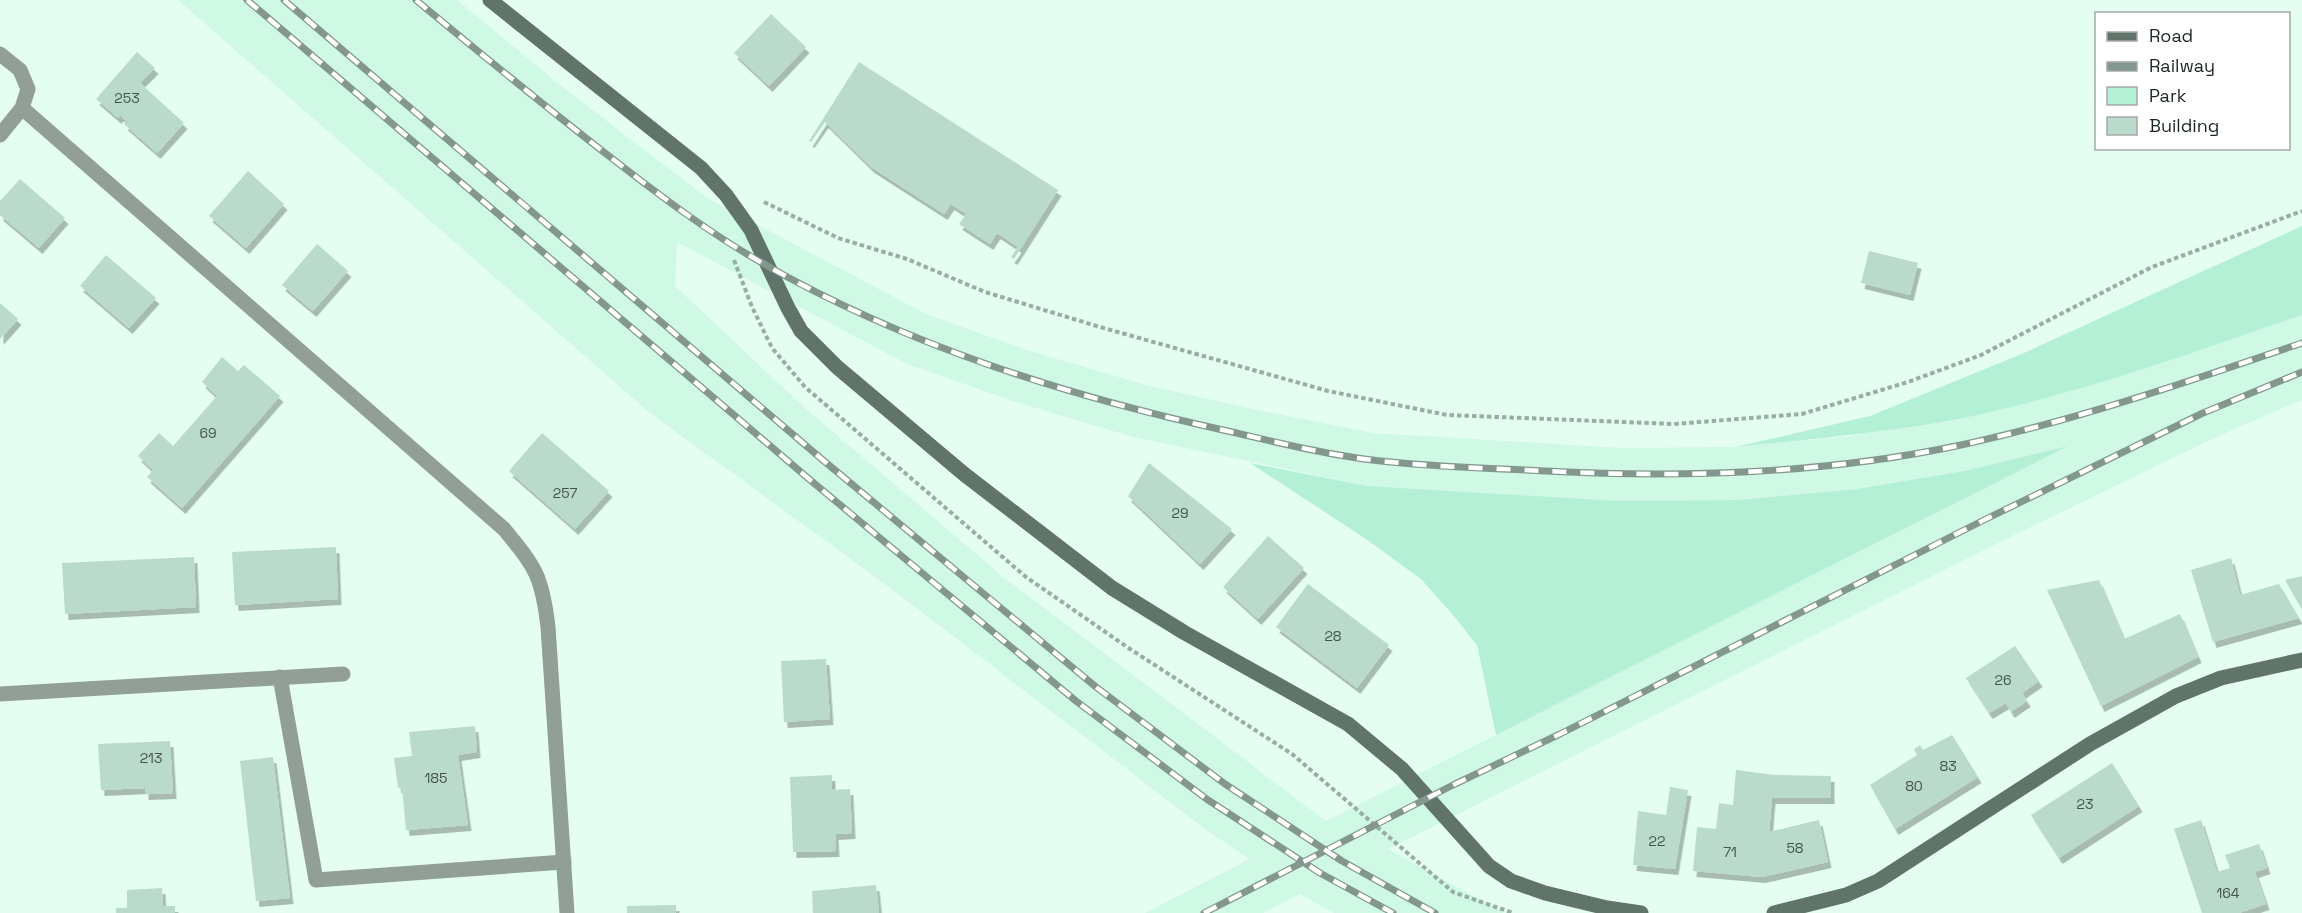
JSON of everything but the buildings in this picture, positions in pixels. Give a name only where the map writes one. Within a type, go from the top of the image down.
[{"type":"main road","points":[[490,0],[701,168],[726,195],[751,230],[801,331],[837,367],[964,474],[1113,588],[1185,633],[1348,724],[1402,769],[1489,866],[1511,881],[1545,893],[1607,909],[1641,913]]},
{"type":"main road","points":[[1774,913],[1846,895],[1878,881],[2090,744],[2176,696],[2220,678],[2302,660]]},
{"type":"street","points":[[0,54],[20,70],[28,89],[22,108],[0,135]]},
{"type":"street","points":[[22,108],[504,529],[533,564],[544,591],[549,627],[567,913]]},
{"type":"street","points":[[0,694],[343,674]]},
{"type":"street","points":[[280,677],[316,880],[564,862]]},
{"type":"path","points":[[726,195],[765,202],[838,238],[907,259],[985,292],[1328,391],[1447,415],[1674,424],[1802,414],[1908,382],[1981,355],[2151,267],[2302,211]]},
{"type":"shaded area","points":[[178,0],[457,0],[569,92],[707,198],[928,315],[1030,351],[1146,385],[1374,433],[1621,448],[1735,447],[1850,436],[1954,419],[2054,395],[2302,315],[2302,400],[2214,438],[1996,544],[1388,849],[1504,913],[1334,913],[1300,894],[1263,913],[1145,913],[1250,859],[1209,832],[885,584],[650,413]],"holes":[[[677,242],[907,364],[1013,401],[1133,437],[1367,486],[1620,501],[1738,500],[1857,489],[1964,471],[2064,447],[1326,821],[1002,576],[805,408],[675,286]]]},
{"type":"green space","points":[[2302,226],[2302,315],[2129,374],[1997,410],[1898,429],[1735,447],[1870,416],[2024,353]]},
{"type":"green space","points":[[2068,446],[1496,735],[1477,645],[1421,579],[1366,539],[1250,463],[1367,486],[1620,501],[1738,500],[1857,489],[1964,471]]},
{"type":"railway","points":[[247,0],[809,479],[1076,701],[1208,800],[1320,873],[1393,913]]},
{"type":"railway","points":[[284,0],[824,461],[1096,687],[1225,784],[1342,861],[1435,913]]},
{"type":"railway","points":[[416,0],[564,121],[669,202],[744,252],[818,293],[930,343],[1045,383],[1163,416],[1335,454],[1437,466],[1597,473],[1754,472],[1806,468],[1909,455],[2004,435],[2133,399],[2302,343]]},
{"type":"railway","points":[[1204,913],[1453,785],[1560,734],[1984,520],[2203,413],[2302,372]]}]
